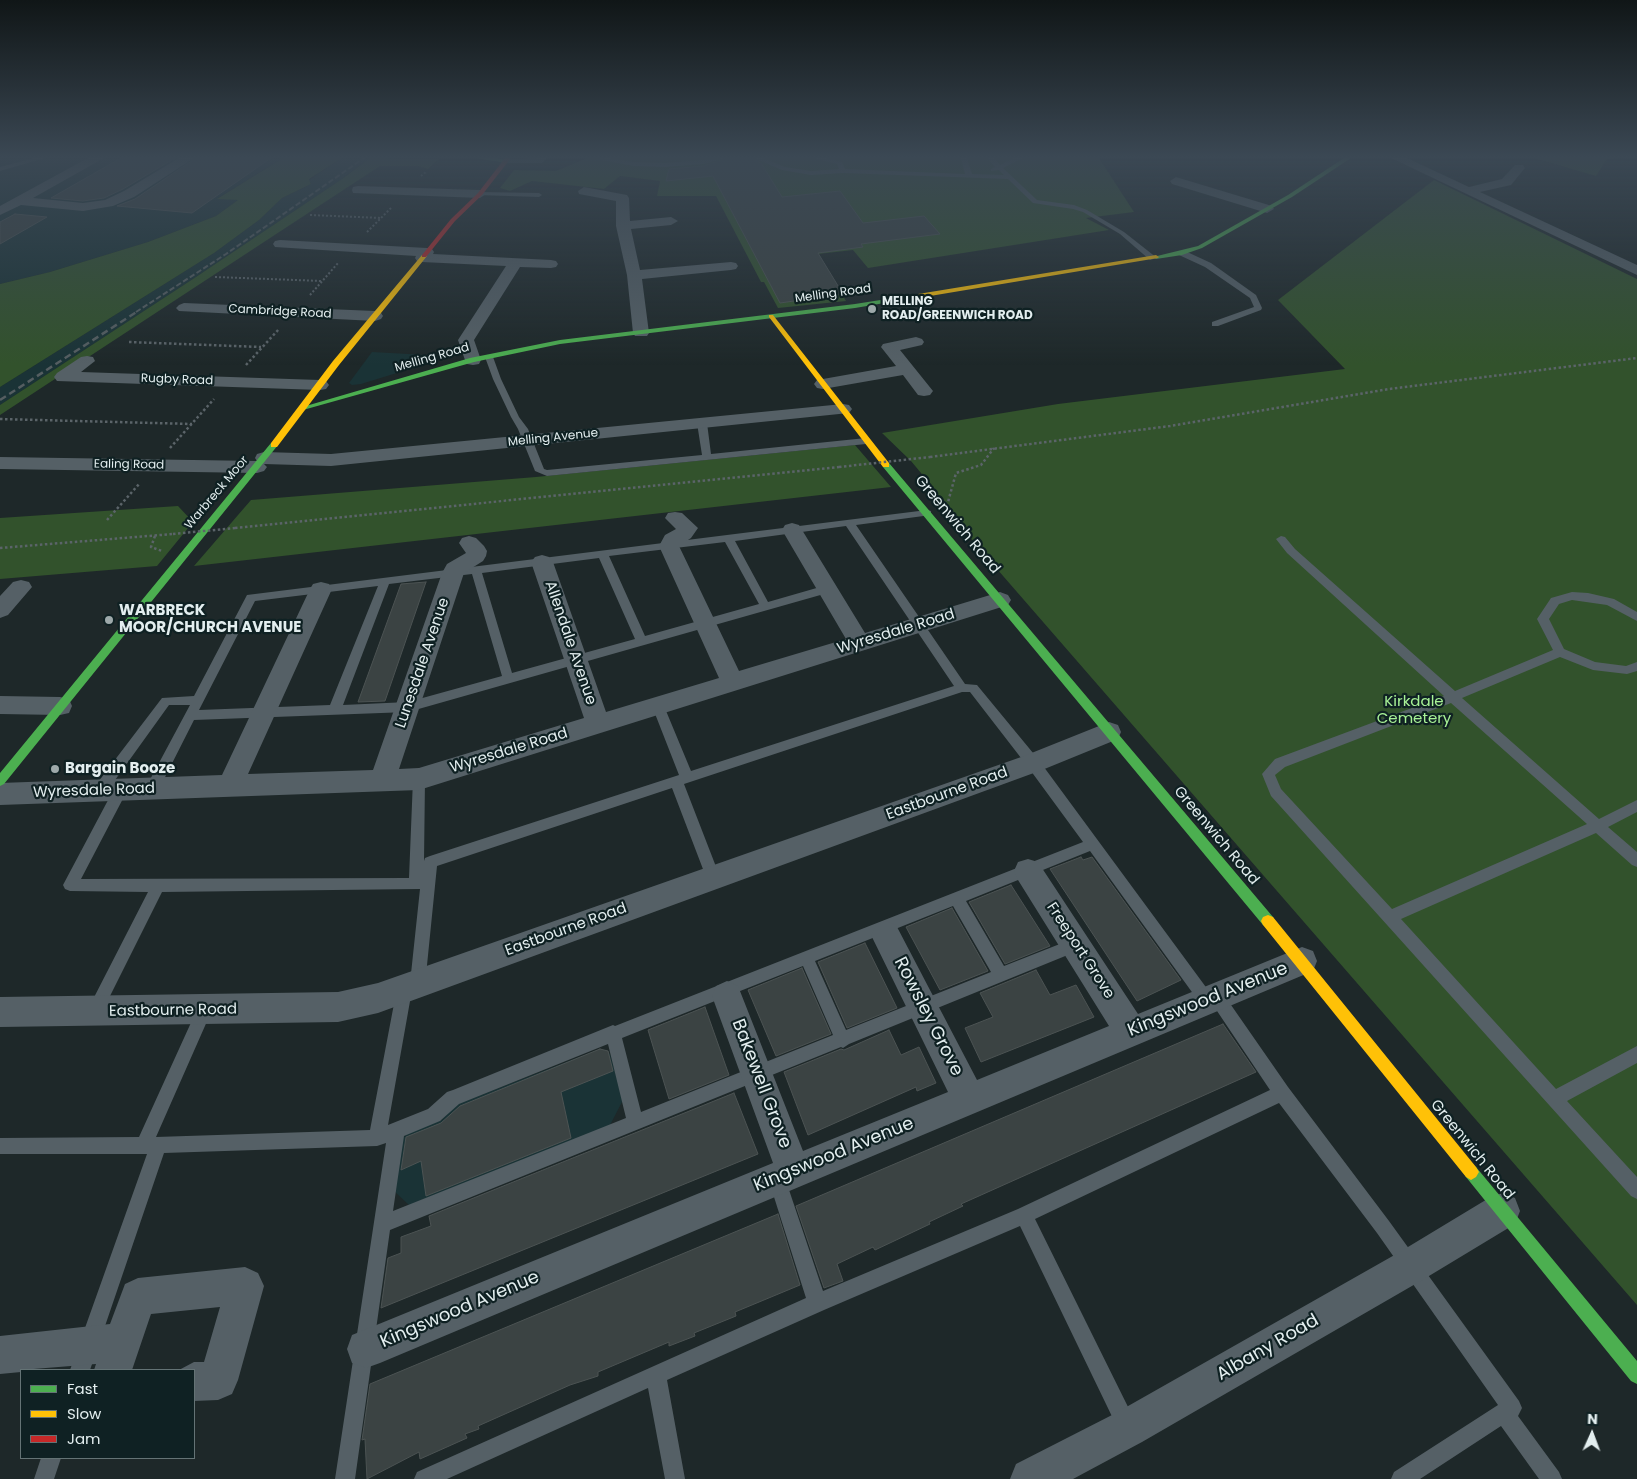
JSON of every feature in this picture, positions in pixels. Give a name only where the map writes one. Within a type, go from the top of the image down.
[{"type":"main road","name":"Warbreck Moor","points":[[0,780],[260,462],[447,227]]},
{"type":"main road","name":"Melling Road","points":[[303,408],[473,360],[560,342],[855,306],[1154,258],[1182,253],[1200,247],[1235,227]]},
{"type":"main road","name":"Greenwich Road","points":[[770,316],[866,440],[1108,732],[1302,961],[1502,1211],[1637,1375]]},
{"type":"street","points":[[623,227],[634,275],[641,333]]},
{"type":"street","points":[[1547,227],[1635,268]]},
{"type":"street","points":[[280,244],[352,248],[470,260],[551,264]]},
{"type":"street","points":[[473,360],[466,340],[516,262]]},
{"type":"street","points":[[634,275],[731,266]]},
{"type":"street","name":"Cambridge Road","points":[[184,308],[375,316]]},
{"type":"street","points":[[916,342],[890,347],[924,391]]},
{"type":"street","name":"Rugby Road","points":[[87,361],[63,377],[320,385]]},
{"type":"street","points":[[823,384],[907,369]]},
{"type":"street","name":"Melling Avenue","points":[[260,462],[331,460],[842,409]]},
{"type":"street","name":"Ealing Road","points":[[0,463],[155,465],[260,462]]},
{"type":"street","points":[[689,523],[684,533],[672,540],[670,546],[733,683]]},
{"type":"street","points":[[792,530],[860,644]]},
{"type":"street","points":[[453,573],[455,569],[479,555]]},
{"type":"street","name":"Allendale Avenue","points":[[542,562],[598,724]]},
{"type":"street","name":"Lunesdale Avenue","points":[[382,781],[453,573]]},
{"type":"street","points":[[0,610],[21,587]]},
{"type":"street","points":[[230,786],[321,590]]},
{"type":"street","name":"Wyresdale Road","points":[[0,794],[419,779],[1000,600]]},
{"type":"street","points":[[0,705],[60,706]]},
{"type":"street","name":"Eastbourne Road","points":[[0,1012],[338,1007],[378,998],[1033,763],[1108,732]]},
{"type":"street","name":"Freeport Grove","points":[[1028,871],[1132,1032]]},
{"type":"street","name":"Rowsley Grove","points":[[886,935],[969,1099]]},
{"type":"street","name":"Kingswood Avenue","points":[[366,1349],[1302,961]]},
{"type":"street","name":"Bakewell Grove","points":[[727,996],[757,1074],[786,1175]]},
{"type":"street","name":"Albany Road","points":[[1031,1479],[1128,1428],[1412,1266],[1502,1211]]},
{"type":"street","points":[[0,1355],[101,1357],[138,1297],[245,1286],[218,1380],[195,1382]]},
{"type":"lane","points":[[1112,227],[1154,258]]},
{"type":"lane","points":[[1182,253],[1208,265],[1253,297],[1258,308],[1215,324]]},
{"type":"lane","points":[[489,357],[497,379],[528,441],[540,471],[547,473],[866,440]]},
{"type":"lane","points":[[702,423],[707,456]]},
{"type":"lane","points":[[508,678],[479,555],[542,562],[850,523],[925,511]]},
{"type":"lane","points":[[850,523],[962,688]]},
{"type":"lane","points":[[728,538],[766,606]]},
{"type":"lane","points":[[1281,539],[1291,552],[1637,861]]},
{"type":"lane","points":[[603,554],[642,641]]},
{"type":"lane","points":[[152,789],[251,598],[453,573]]},
{"type":"lane","points":[[335,709],[385,581]]},
{"type":"lane","points":[[190,715],[408,706],[827,589]]},
{"type":"lane","points":[[1637,618],[1610,602],[1588,597],[1572,596],[1556,601],[1543,619],[1560,652],[1592,666],[1628,670],[1637,666]]},
{"type":"lane","points":[[1560,652],[1453,697],[1280,763],[1268,774],[1276,792],[1637,1190]]},
{"type":"lane","points":[[422,882],[430,862],[962,688],[973,688],[1033,763],[1412,1266],[1512,1408],[1400,1479]]},
{"type":"lane","points":[[198,700],[166,701],[110,790],[70,884],[158,886],[422,882]]},
{"type":"lane","points":[[658,706],[713,877]]},
{"type":"lane","points":[[377,1138],[411,986],[422,882],[419,779]]},
{"type":"lane","points":[[1390,917],[1597,826],[1637,806]]},
{"type":"lane","points":[[0,1146],[151,1145],[377,1138],[434,1115],[453,1098],[1093,844]]},
{"type":"lane","points":[[94,1012],[158,886]]},
{"type":"lane","points":[[956,898],[1001,975]]},
{"type":"lane","points":[[383,1224],[1076,945]]},
{"type":"lane","points":[[806,957],[843,1040]]},
{"type":"lane","points":[[101,1357],[151,1145],[204,1010]]},
{"type":"lane","points":[[613,1033],[636,1123]]},
{"type":"lane","points":[[1555,1099],[1637,1054]]},
{"type":"lane","points":[[424,1479],[817,1303],[1024,1215],[1282,1093]]},
{"type":"lane","points":[[345,1479],[366,1349],[396,1131]]},
{"type":"lane","points":[[786,1175],[817,1303]]},
{"type":"lane","points":[[1024,1215],[1128,1428]]},
{"type":"lane","points":[[656,1376],[675,1479]]},
{"type":"lane","points":[[1504,1413],[1552,1479]]},
{"type":"lane","points":[[44,1479],[51,1459]]},
{"type":"path","points":[[107,520],[372,227]]},
{"type":"path","points":[[215,277],[323,281]]},
{"type":"path","points":[[129,342],[262,347]]},
{"type":"path","points":[[0,548],[235,528],[930,457],[1170,426],[1389,389],[1637,358]]},
{"type":"path","points":[[0,419],[192,424]]},
{"type":"path","points":[[925,511],[948,502],[956,473],[981,465],[994,448]]},
{"type":"shaded area","points":[[0,227],[187,227],[148,242],[50,272],[0,284]]},
{"type":"shaded area","points":[[249,227],[270,227],[0,405],[0,387],[214,253]]},
{"type":"shaded area","points":[[372,352],[426,355],[426,364],[361,384],[352,385],[349,383]]},
{"type":"shaded area","points":[[600,1049],[610,1054],[623,1100],[609,1127],[409,1205],[393,1190],[403,1138],[409,1132],[442,1120],[455,1105]]},
{"type":"green space","points":[[187,227],[249,227],[214,253],[0,387],[0,284],[50,272],[148,242]]},
{"type":"green space","points":[[270,227],[287,227],[0,415],[0,405]]},
{"type":"green space","points":[[732,227],[1103,227],[1109,230],[868,268],[853,250],[818,254],[846,301],[778,308],[764,282],[761,282]]},
{"type":"green space","name":"Kirkdale Cemetery","points":[[1373,227],[1530,227],[1637,279],[1637,1305],[997,569],[921,480],[926,479],[911,461],[882,433],[1058,404],[1345,369],[1278,300]]},
{"type":"green space","points":[[855,445],[891,487],[194,566],[251,500],[536,477]]},
{"type":"green space","points":[[178,506],[193,522],[157,566],[0,579],[0,518]]},
{"type":"building","points":[[0,227],[30,227],[0,244]]},
{"type":"building","points":[[740,227],[934,227],[940,234],[861,244],[863,247],[818,253],[843,294],[780,303]]},
{"type":"building","points":[[426,582],[385,701],[358,702],[401,584]]},
{"type":"building","points":[[1081,857],[1083,860],[1092,857],[1181,980],[1137,1001],[1050,869]]},
{"type":"building","points":[[1011,885],[1050,946],[1005,964],[969,902]]},
{"type":"building","points":[[952,908],[988,971],[940,990],[906,927]]},
{"type":"building","points":[[865,943],[897,1008],[847,1028],[818,962]]},
{"type":"building","points":[[802,968],[831,1034],[776,1056],[748,990]]},
{"type":"building","points":[[1036,970],[1050,995],[1076,985],[1094,1017],[981,1062],[965,1028],[993,1017],[980,993]]},
{"type":"building","points":[[705,1007],[729,1075],[669,1099],[648,1030]]},
{"type":"building","points":[[1223,1024],[1256,1072],[961,1204],[963,1206],[929,1222],[930,1224],[875,1250],[873,1247],[837,1264],[843,1281],[824,1288],[796,1206]]},
{"type":"building","points":[[889,1030],[901,1055],[919,1047],[936,1083],[917,1091],[916,1087],[808,1135],[784,1072],[841,1049],[844,1050]]},
{"type":"building","points":[[600,1049],[608,1051],[613,1071],[561,1092],[571,1138],[426,1196],[421,1161],[401,1170],[406,1137],[441,1123],[460,1106]]},
{"type":"building","points":[[734,1093],[758,1154],[381,1308],[388,1258],[401,1253],[401,1237],[431,1226],[429,1216]]},
{"type":"building","points":[[778,1214],[800,1285],[735,1312],[736,1316],[694,1333],[695,1336],[669,1346],[669,1342],[598,1372],[598,1376],[570,1385],[478,1426],[479,1429],[465,1434],[467,1438],[420,1459],[419,1452],[367,1479],[365,1439],[362,1440],[370,1384]]},
{"type":"railway","points":[[136,312],[265,227]]},
{"type":"railway","points":[[0,400],[138,311]]},
{"type":"traffic: fast","points":[[1156,257],[1182,253],[1200,247],[1235,227]]},
{"type":"traffic: fast","points":[[303,408],[473,360],[560,342],[855,306],[906,298]]},
{"type":"traffic: fast","points":[[0,781],[274,445]]},
{"type":"traffic: fast","points":[[886,465],[1268,921]]},
{"type":"traffic: fast","points":[[1471,1172],[1637,1375]]},
{"type":"traffic: slow","points":[[274,445],[336,363],[424,256]]},
{"type":"traffic: slow","points":[[906,298],[1156,257]]},
{"type":"traffic: slow","points":[[771,316],[886,465]]},
{"type":"traffic: slow","points":[[1268,921],[1471,1172]]},
{"type":"traffic: jam","points":[[424,256],[447,227]]},
{"type":"place","name":"MELLING ROAD/GREENWICH ROAD","points":[[872,309]]},
{"type":"place","name":"WARBRECK MOOR/CHURCH AVENUE","points":[[109,620]]},
{"type":"place","name":"Bargain Booze","points":[[55,769]]}]
